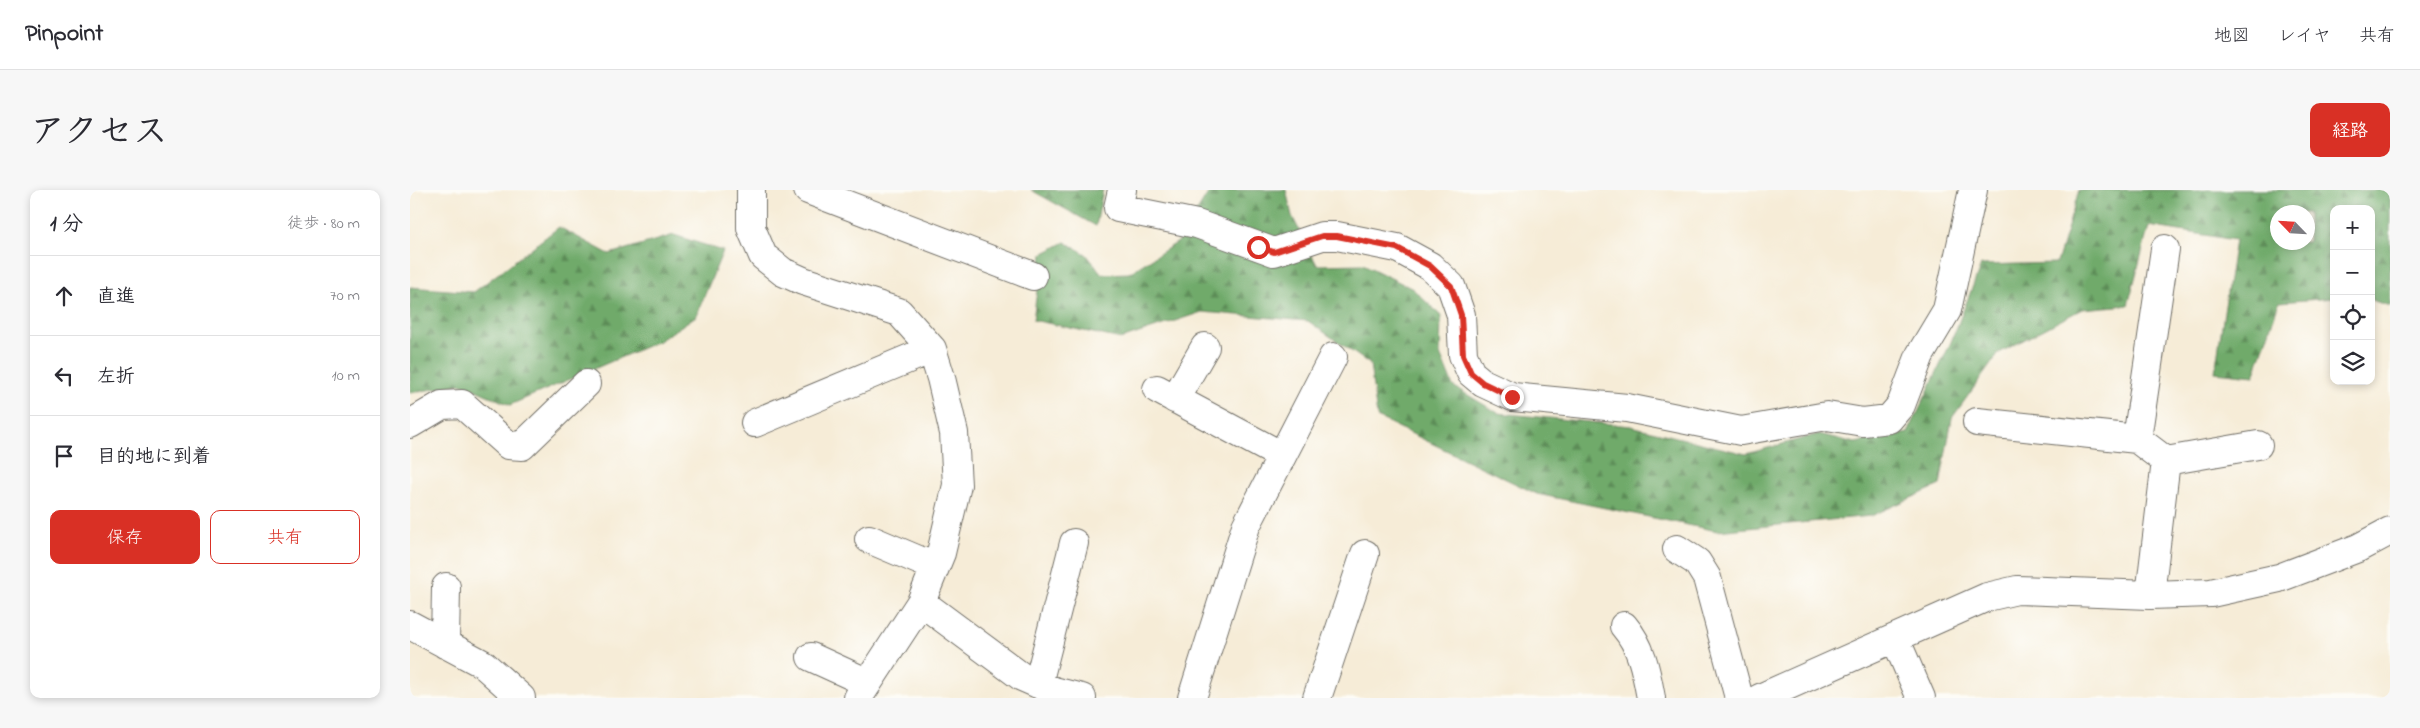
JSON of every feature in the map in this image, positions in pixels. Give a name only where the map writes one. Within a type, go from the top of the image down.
[{"type":"street","points":[[751,190],[751,228],[763,256],[783,272],[804,281],[899,312],[932,349],[954,434],[957,485],[941,553],[921,602],[863,691],[810,657]]},
{"type":"street","points":[[808,190],[1033,276]]},
{"type":"street","points":[[1122,190],[1118,208],[1198,224],[1274,252],[1322,236],[1337,236],[1397,248],[1430,266],[1451,286],[1461,315],[1463,355],[1471,373],[1483,383],[1512,397],[1627,408],[1742,431],[1827,416],[1863,422],[1889,419],[1901,405],[1920,355],[1948,310],[1973,190]]},
{"type":"street","points":[[2137,439],[2165,249]]},
{"type":"street","points":[[1205,347],[1166,394],[1282,456]]},
{"type":"street","points":[[755,423],[932,349]]},
{"type":"street","points":[[1192,698],[1246,526],[1333,357]]},
{"type":"street","points":[[410,424],[442,405],[462,404],[508,445],[522,446],[586,384]]},
{"type":"street","points":[[1977,422],[2137,439],[2166,461],[2258,444]]},
{"type":"street","points":[[2150,596],[2166,461]]},
{"type":"street","points":[[1760,698],[1987,597],[2017,590],[2150,596],[2211,593],[2279,578],[2358,548],[2390,531]]},
{"type":"street","points":[[869,539],[935,567]]},
{"type":"street","points":[[1038,684],[1074,544]]},
{"type":"street","points":[[1678,549],[1697,562],[1707,578],[1739,698]]},
{"type":"street","points":[[1317,698],[1365,554]]},
{"type":"street","points":[[445,644],[446,588]]},
{"type":"street","points":[[921,602],[1022,677],[1082,698]]},
{"type":"street","points":[[410,625],[483,664],[521,698]]},
{"type":"street","points":[[1624,626],[1636,640],[1645,664],[1651,698]]},
{"type":"street","points":[[1894,638],[1921,698]]},
{"type":"green space","points":[[1031,190],[1103,190],[1096,226]]},
{"type":"green space","points":[[1210,190],[1286,190],[1292,216],[1317,265],[1363,264],[1413,289],[1441,316],[1440,354],[1453,386],[1498,413],[1631,426],[1746,454],[1819,434],[1855,443],[1908,433],[1951,342],[1981,265],[2057,263],[2079,190],[2390,190],[2390,306],[2375,301],[2375,205],[2330,205],[2330,298],[2279,302],[2254,376],[2215,372],[2235,240],[2149,226],[2128,305],[2082,309],[1999,353],[1952,418],[1940,485],[1871,516],[1717,531],[1537,494],[1377,417],[1370,364],[1308,321],[1202,312],[1121,339],[1033,320],[1042,254],[1065,242],[1086,254],[1102,274],[1129,273],[1178,242]]},
{"type":"green space","points":[[559,227],[609,254],[674,235],[723,251],[696,316],[659,341],[510,405],[462,384],[410,393],[410,287],[474,292]]},
{"type":"route","points":[[1258,247],[1274,252],[1322,236],[1337,236],[1397,248],[1430,266],[1451,286],[1461,315],[1463,355],[1471,373],[1483,383],[1512,397]]}]
